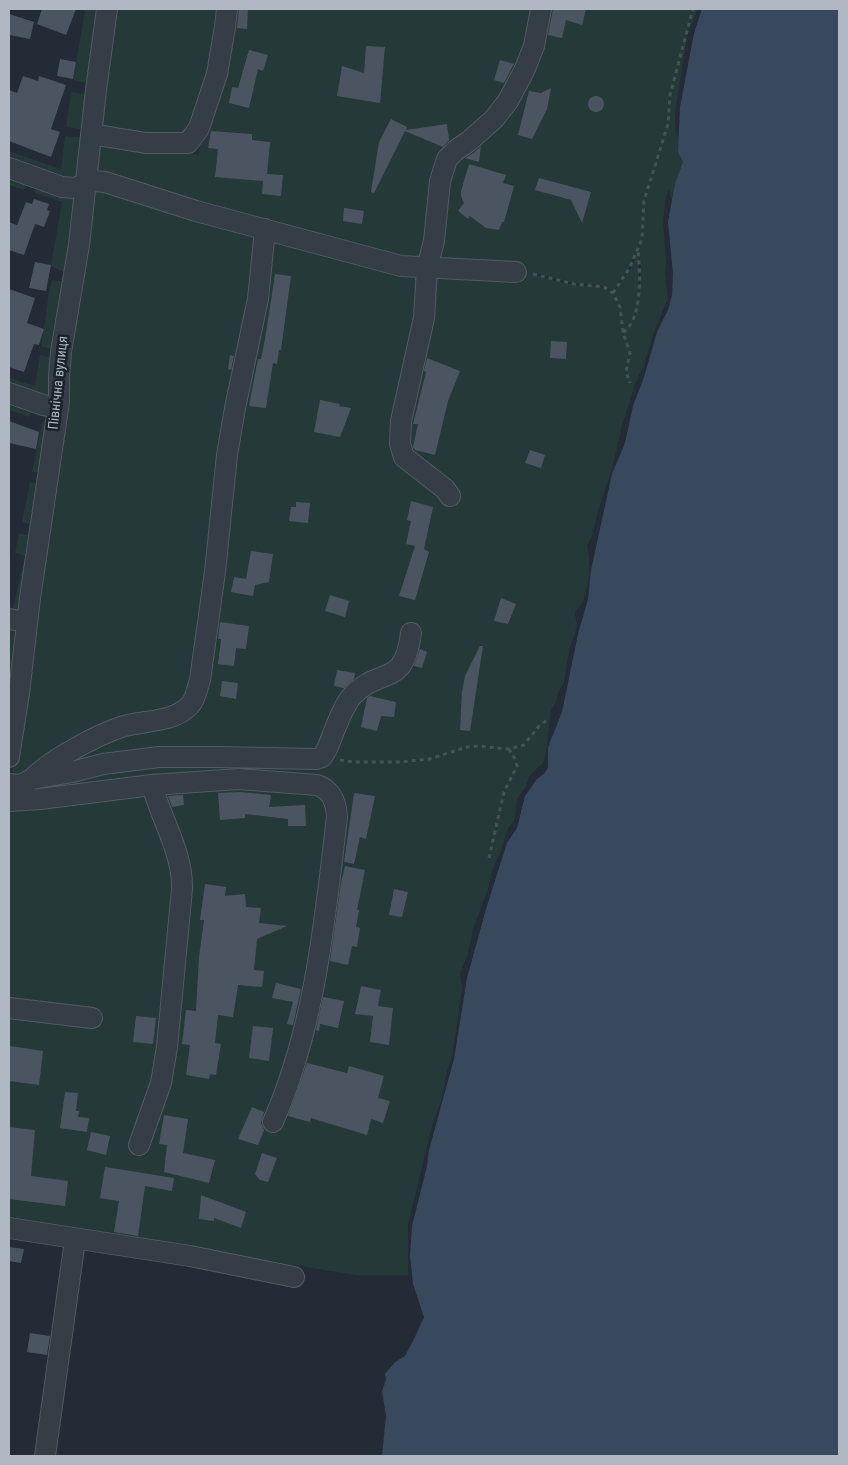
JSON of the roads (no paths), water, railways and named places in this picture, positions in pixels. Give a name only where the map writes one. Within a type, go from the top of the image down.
[{"type":"street","name":"Північна вулиця","points":[[9,757],[19,693],[18,620],[58,408],[61,352],[79,245],[107,9]]},
{"type":"street","points":[[91,134],[146,143],[188,143],[199,128],[217,74],[227,9]]},
{"type":"street","points":[[450,496],[445,489],[404,457],[400,444],[401,421],[424,318],[427,268],[434,241],[440,181],[447,159],[494,119],[508,101],[524,72],[534,46],[542,9]]},
{"type":"street","points":[[9,168],[62,187],[75,188],[94,181],[105,182],[196,211],[401,266],[516,272]]},
{"type":"street","points":[[32,780],[41,770],[89,742],[122,727],[174,716],[190,705],[195,696],[200,680],[215,572],[234,408],[258,299],[265,228]]},
{"type":"street","points":[[9,393],[43,406],[58,408]]},
{"type":"street","points":[[9,784],[20,785],[32,780],[102,764],[159,757],[219,756],[316,760],[322,757],[350,698],[362,686],[396,670],[404,661],[408,651],[410,632]]},
{"type":"street","points":[[9,801],[152,785],[239,779],[317,784],[324,787],[334,798],[337,817],[317,970],[294,1068],[273,1122]]},
{"type":"street","points":[[139,1145],[161,1083],[167,1048],[182,889],[182,880],[171,835],[152,785]]},
{"type":"street","points":[[9,1008],[92,1018]]},
{"type":"street","points":[[9,1228],[75,1240],[190,1256],[294,1277]]},
{"type":"street","points":[[46,1456],[75,1240]]},
{"type":"water","points":[[702,9],[839,9],[839,1456],[382,1456],[386,1416],[382,1391],[386,1380],[385,1374],[395,1362],[405,1356],[424,1317],[413,1284],[410,1255],[412,1226],[427,1166],[429,1150],[454,1059],[467,978],[507,843],[517,828],[525,796],[537,779],[548,768],[548,747],[562,712],[578,634],[588,599],[591,570],[612,474],[625,443],[633,406],[644,377],[657,332],[668,310],[672,295],[673,274],[668,222],[675,183],[683,162],[678,152],[680,107],[694,33]]}]
